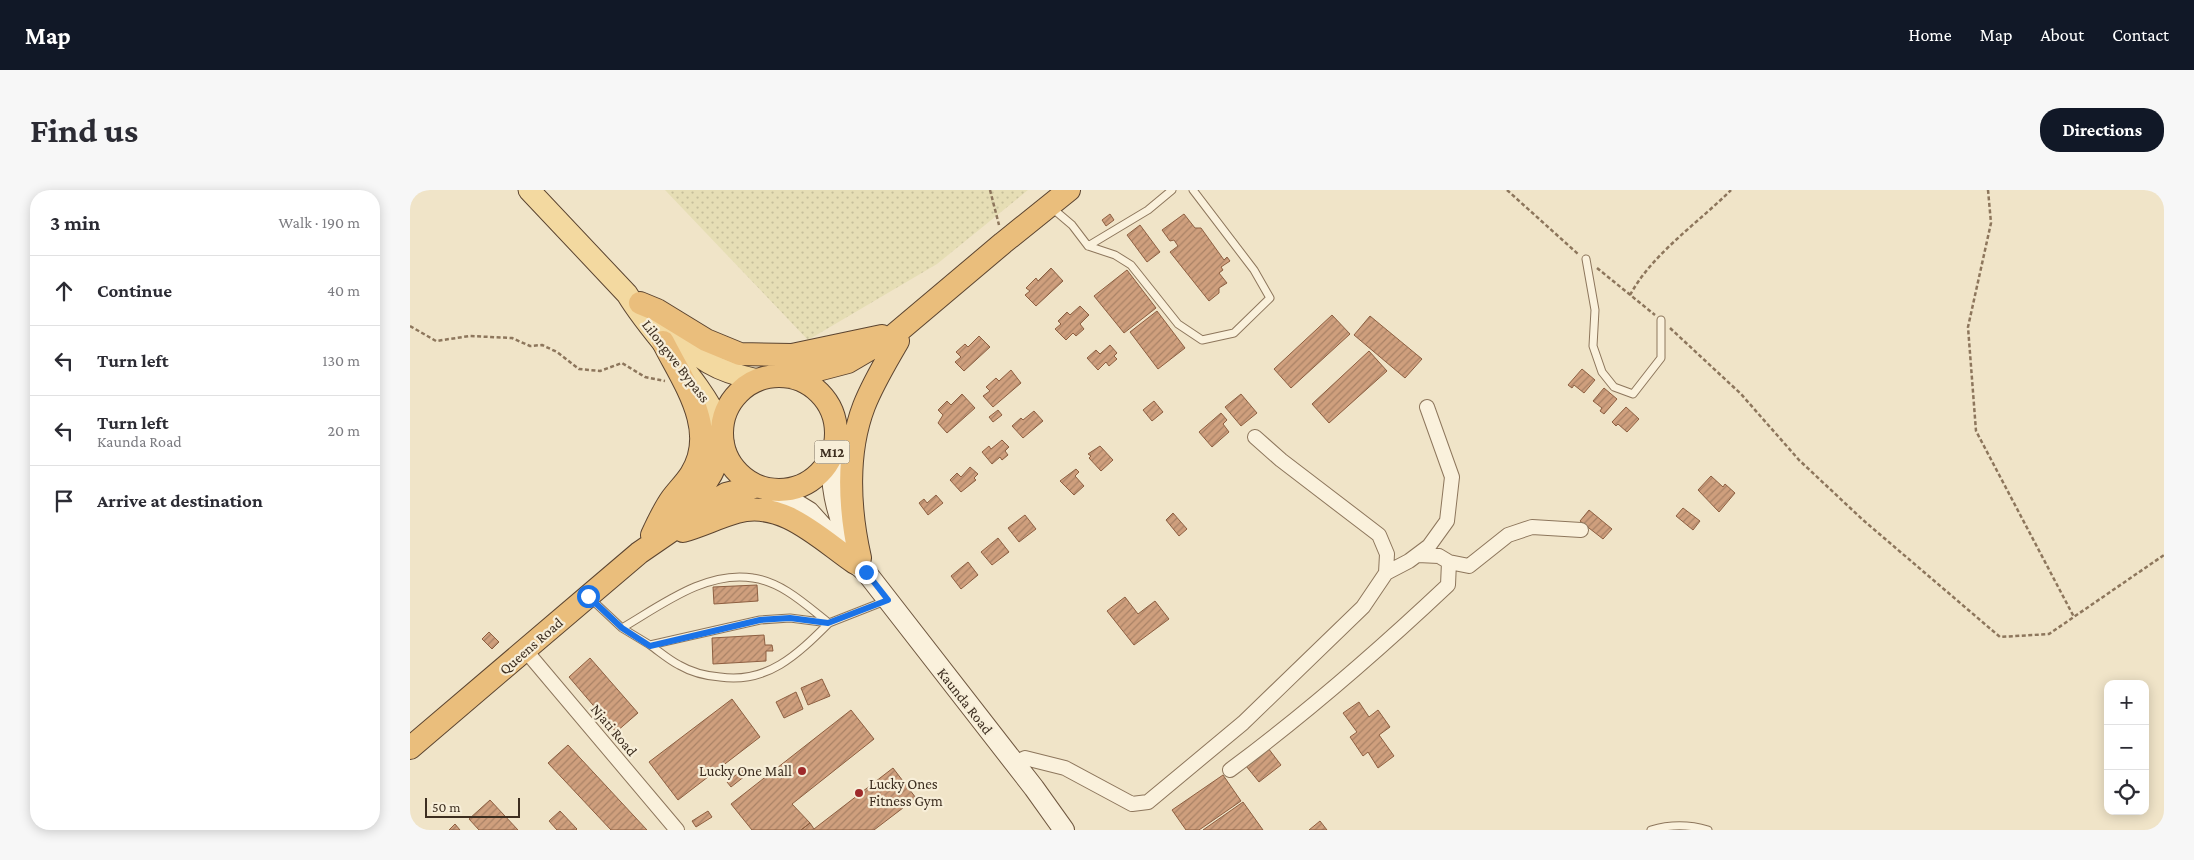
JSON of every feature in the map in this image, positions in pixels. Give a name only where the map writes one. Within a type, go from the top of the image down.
[{"type":"highway","name":"M12","points":[[653,539],[726,494],[766,488],[791,489],[808,482],[822,470],[834,444],[847,405],[860,380],[896,338],[922,310],[1069,190]]},
{"type":"highway","points":[[633,299],[657,310],[706,340],[740,354],[792,355],[873,337],[896,338],[863,407],[852,449],[851,493],[860,564]]},
{"type":"highway","name":"M12","points":[[792,377],[848,362],[896,338]]},
{"type":"highway","points":[[653,539],[672,499],[691,473],[700,456],[703,444],[698,413],[663,342]]},
{"type":"highway","name":"M12","points":[[653,539],[700,491],[710,478],[717,466],[725,414],[733,399],[744,388],[758,380],[775,376],[792,377],[810,384],[824,398],[833,415],[834,444]]},
{"type":"highway","points":[[722,436],[729,462],[742,476],[766,488]]},
{"type":"highway","points":[[653,539],[738,511],[761,510],[779,513],[795,521],[860,564]]},
{"type":"highway","name":"Queens Road","points":[[410,748],[526,651],[653,539]]},
{"type":"main road","name":"Lilongwe Bypass","points":[[529,190],[633,299],[694,354],[711,366],[758,380]]},
{"type":"main road","name":"Lilongwe Bypass","points":[[633,299],[636,310],[703,392],[714,410],[722,436]]},
{"type":"main road","name":"Kaunda Road","points":[[834,444],[831,485],[834,500],[846,537],[860,564]]},
{"type":"main road","name":"Kaunda Road","points":[[766,488],[810,512],[860,564],[1064,830]]},
{"type":"street","points":[[1014,763],[1025,758],[1065,768],[1132,804],[1148,802],[1244,723],[1363,607],[1386,573],[1418,555],[1429,546],[1447,520],[1451,499],[1452,477],[1427,407]]},
{"type":"street","points":[[1255,437],[1281,460],[1379,535],[1387,554],[1386,573]]},
{"type":"street","points":[[1230,770],[1276,736],[1372,657],[1448,585],[1508,535],[1532,527],[1581,530]]},
{"type":"street","points":[[1418,555],[1438,556],[1449,562],[1470,566]]},
{"type":"street","points":[[1448,585],[1449,562]]},
{"type":"street","name":"Njati Road","points":[[526,651],[678,830]]},
{"type":"lane","points":[[1088,246],[1148,210],[1172,190]]},
{"type":"lane","points":[[1049,206],[1072,225],[1088,246],[1115,255],[1131,265],[1178,324],[1202,340],[1234,333],[1270,298],[1254,270],[1193,190]]},
{"type":"lane","points":[[1586,260],[1595,310],[1593,346],[1602,372],[1614,388],[1633,394],[1661,358],[1661,320]]},
{"type":"lane","points":[[622,628],[697,586],[725,578],[753,578],[777,586],[799,600],[828,623]]},
{"type":"lane","points":[[588,596],[622,628],[680,666],[709,676],[738,680],[764,674],[786,662],[807,646],[828,623],[888,600]]},
{"type":"lane","points":[[650,646],[760,620],[790,618],[828,623]]},
{"type":"lane","points":[[1651,830],[1667,825],[1683,825],[1708,830]]},
{"type":"path","points":[[990,190],[1003,242]]},
{"type":"path","points":[[1630,295],[1638,280],[1654,262],[1731,190]]},
{"type":"path","points":[[1988,190],[1991,223],[1968,327],[1976,431],[2074,617]]},
{"type":"path","points":[[410,326],[436,341],[470,336],[512,338],[530,346],[542,345],[557,352],[579,369],[600,371],[622,363],[645,377],[674,382],[681,379]]},
{"type":"path","points":[[1799,460],[1863,520],[2000,637],[2049,634],[2164,555]]},
{"type":"shaded area","points":[[665,190],[1028,190],[937,264],[808,340]]},
{"type":"building","points":[[1110,214],[1114,220],[1106,226],[1102,220]]},
{"type":"building","points":[[1184,214],[1195,228],[1201,228],[1224,260],[1227,257],[1230,261],[1221,267],[1223,270],[1219,273],[1227,283],[1219,288],[1219,293],[1209,301],[1170,252],[1178,246],[1174,240],[1170,241],[1162,230]]},
{"type":"building","points":[[1140,225],[1160,252],[1147,262],[1127,235]]},
{"type":"building","points":[[1051,268],[1063,281],[1036,306],[1025,295],[1030,291],[1026,288],[1036,278],[1038,281]]},
{"type":"building","points":[[1127,270],[1156,308],[1124,333],[1094,296]]},
{"type":"building","points":[[1080,306],[1089,315],[1080,324],[1084,329],[1076,336],[1073,333],[1066,340],[1055,329],[1061,324],[1058,321],[1067,312],[1070,315]]},
{"type":"building","points":[[1157,311],[1185,348],[1158,369],[1130,332]]},
{"type":"building","points":[[1332,315],[1350,334],[1291,388],[1274,369]]},
{"type":"building","points":[[1370,316],[1422,359],[1405,378],[1354,335]]},
{"type":"building","points":[[979,336],[990,347],[964,371],[955,362],[961,357],[956,352],[965,344],[968,347]]},
{"type":"building","points":[[1110,345],[1117,353],[1114,356],[1117,359],[1109,366],[1106,362],[1098,370],[1087,358],[1096,350],[1100,354]]},
{"type":"building","points":[[1369,351],[1387,371],[1329,423],[1312,404]]},
{"type":"building","points":[[1582,369],[1595,380],[1584,393],[1574,385],[1572,388],[1568,385]]},
{"type":"building","points":[[1011,370],[1021,383],[993,407],[983,396],[990,391],[986,387],[996,378],[999,381]]},
{"type":"building","points":[[1604,388],[1617,399],[1604,414],[1600,411],[1602,408],[1593,401]]},
{"type":"building","points":[[962,394],[975,408],[947,433],[938,423],[943,415],[938,410],[947,401],[951,405]]},
{"type":"building","points":[[1241,394],[1257,413],[1241,426],[1225,407]]},
{"type":"building","points":[[1154,401],[1163,412],[1152,421],[1143,410]]},
{"type":"building","points":[[1626,407],[1639,419],[1627,432],[1618,424],[1616,426],[1612,422]]},
{"type":"building","points":[[998,410],[1002,415],[993,422],[989,417]]},
{"type":"building","points":[[1034,411],[1043,421],[1023,438],[1012,426],[1021,418],[1023,420]]},
{"type":"building","points":[[1221,413],[1227,420],[1223,424],[1229,432],[1212,447],[1199,432]]},
{"type":"building","points":[[1002,440],[1009,447],[1005,451],[1008,455],[1002,460],[1000,457],[992,464],[982,452],[989,446],[991,449]]},
{"type":"building","points":[[1100,446],[1113,460],[1101,471],[1089,458],[1091,456],[1088,454]]},
{"type":"building","points":[[970,467],[978,474],[974,478],[976,480],[961,492],[950,480],[957,473],[961,477]]},
{"type":"building","points":[[1076,469],[1079,472],[1075,476],[1084,486],[1074,495],[1060,481]]},
{"type":"building","points":[[1711,476],[1723,487],[1725,484],[1735,493],[1719,512],[1698,490]]},
{"type":"building","points":[[936,495],[943,503],[928,515],[919,503],[924,499],[927,503]]},
{"type":"building","points":[[1683,508],[1700,521],[1693,530],[1676,516]]},
{"type":"building","points":[[1589,510],[1612,529],[1603,539],[1580,521]]},
{"type":"building","points":[[1173,513],[1187,529],[1179,536],[1166,520]]},
{"type":"building","points":[[1025,515],[1036,529],[1019,542],[1008,528]]},
{"type":"building","points":[[998,538],[1009,552],[992,565],[981,552]]},
{"type":"building","points":[[968,562],[978,575],[961,589],[951,576]]},
{"type":"building","points":[[757,585],[758,601],[714,604],[713,587]]},
{"type":"building","points":[[1125,597],[1138,614],[1155,601],[1169,619],[1134,645],[1107,611]]},
{"type":"building","points":[[489,632],[499,642],[492,649],[482,639]]},
{"type":"building","points":[[764,635],[765,645],[772,645],[773,651],[766,651],[766,661],[713,664],[712,638]]},
{"type":"building","points":[[590,658],[638,713],[616,732],[569,677]]},
{"type":"building","points":[[822,679],[830,696],[808,705],[801,688]]},
{"type":"building","points":[[796,692],[803,709],[784,718],[776,702]]},
{"type":"building","points":[[732,699],[760,737],[678,800],[649,762]]},
{"type":"building","points":[[1359,702],[1369,717],[1378,710],[1390,727],[1379,735],[1394,756],[1378,768],[1368,752],[1363,756],[1350,737],[1357,732],[1343,713]]},
{"type":"building","name":"Lucky One Mall","points":[[851,710],[874,739],[792,804],[810,823],[801,830],[752,830],[731,804]]},
{"type":"building","points":[[568,745],[647,830],[611,830],[548,763]]},
{"type":"building","points":[[1268,748],[1281,765],[1259,782],[1246,766]]},
{"type":"building","points":[[746,767],[750,772],[731,787],[727,782]]},
{"type":"building","points":[[893,768],[916,798],[874,830],[801,830],[810,823],[814,829]]},
{"type":"building","points":[[1223,775],[1241,801],[1199,830],[1186,830],[1172,810]]},
{"type":"building","points":[[490,800],[518,830],[479,830],[469,819]]},
{"type":"building","points":[[1243,802],[1263,830],[1203,830]]},
{"type":"building","points":[[560,811],[576,830],[557,830],[549,821]]},
{"type":"building","points":[[708,811],[712,817],[696,827],[692,821]]},
{"type":"building","points":[[1320,821],[1327,830],[1309,830]]},
{"type":"building","points":[[455,824],[460,830],[449,830]]},
{"type":"place","name":"Lucky One Mall","points":[[802,771]]},
{"type":"place","name":"Lucky Ones Fitness Gym","points":[[859,793]]},
{"type":"route","points":[[588,596],[622,628],[650,646],[760,620],[790,618],[828,623],[888,600],[866,572]]}]
